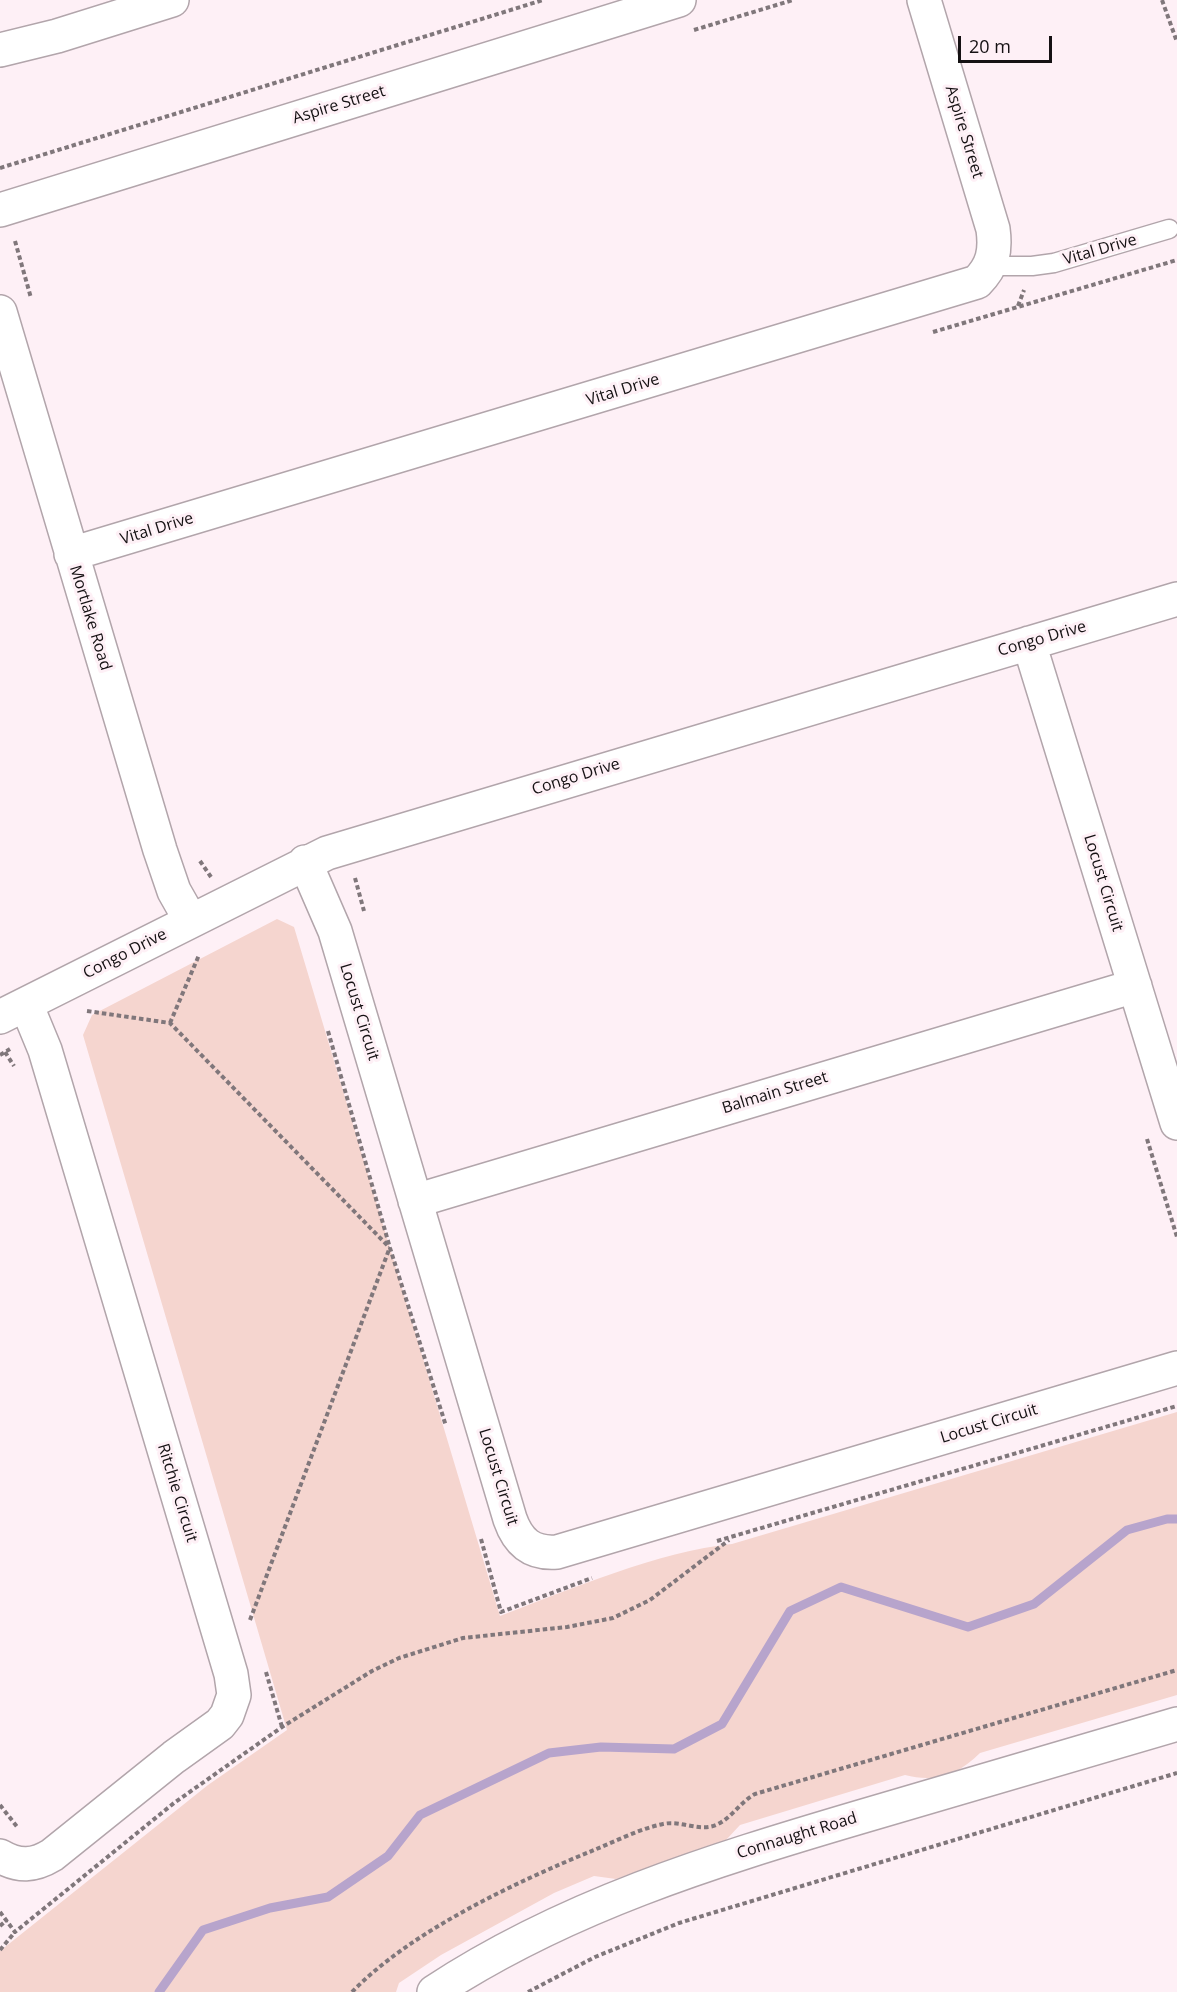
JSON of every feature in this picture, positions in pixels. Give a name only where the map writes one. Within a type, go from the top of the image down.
[{"type":"street","points":[[0,50],[57,36],[172,0]]},
{"type":"street","name":"Aspire Street","points":[[0,210],[679,0]]},
{"type":"street","name":"Aspire Street","points":[[924,0],[993,229],[994,254],[990,266]]},
{"type":"street","points":[[0,62],[57,36]]},
{"type":"street","name":"Vital Drive","points":[[71,554],[965,288],[977,282],[990,266]]},
{"type":"street","name":"Mortlake Road","points":[[0,312],[168,874],[191,921]]},
{"type":"street","name":"Congo Drive","points":[[13,1010],[305,862],[345,847],[1177,599]]},
{"type":"street","name":"Locust Circuit","points":[[1029,643],[1177,1123]]},
{"type":"street","name":"Locust Circuit","points":[[305,862],[328,909],[510,1519],[515,1533],[522,1541],[539,1552],[557,1552],[576,1547],[1177,1368]]},
{"type":"street","name":"Balmain Street","points":[[415,1201],[1135,986]]},
{"type":"street","name":"Ritchie Circuit","points":[[0,1856],[20,1864],[41,1861],[52,1855],[166,1763],[220,1724],[227,1715],[234,1695],[227,1663],[45,1050],[13,1010]]},
{"type":"street","name":"Connaught Road","points":[[434,1992],[491,1957],[585,1910],[678,1873],[1177,1724]]},
{"type":"lane","name":"Vital Drive","points":[[990,266],[1054,264],[1169,230]]},
{"type":"path","points":[[0,168],[543,0]]},
{"type":"path","points":[[1162,0],[1177,42]]},
{"type":"path","points":[[15,241],[33,304]]},
{"type":"path","points":[[927,334],[1177,260]]},
{"type":"path","points":[[345,847],[365,912]]},
{"type":"path","points":[[197,857],[209,873],[223,904]]},
{"type":"path","points":[[170,1023],[200,955]]},
{"type":"path","points":[[87,1011],[170,1023],[390,1248]]},
{"type":"path","points":[[5,1052],[15,1068]]},
{"type":"path","points":[[250,1620],[390,1248],[425,1233]]},
{"type":"path","points":[[0,1950],[15,1932],[174,1803],[336,1692],[399,1658],[463,1638],[567,1628],[614,1618],[651,1600],[732,1538],[1177,1406]]},
{"type":"path","points":[[352,1992],[387,1961],[469,1910],[567,1861],[628,1836],[663,1824],[714,1826],[731,1814],[739,1803],[755,1794],[1177,1670]]},
{"type":"path","points":[[528,1992],[595,1957],[679,1923],[1177,1773]]},
{"type":"path","points":[[0,1805],[24,1835]]},
{"type":"path","points":[[0,1912],[15,1932]]},
{"type":"path","points":[[0,1926],[7,1920]]},
{"type":"shaded area","points":[[277,919],[294,927],[500,1616],[645,1563],[704,1548],[732,1544],[1177,1412],[1177,1695],[980,1753],[963,1767],[946,1775],[926,1778],[905,1775],[740,1825],[726,1840],[616,1879],[594,1876],[554,1893],[441,1955],[399,1983],[396,1992],[0,1992],[0,1951],[208,1785],[287,1730],[83,1035],[92,1015]]},
{"type":"waterway","points":[[159,1992],[203,1930],[270,1908],[328,1897],[388,1856],[420,1815],[549,1753],[601,1747],[674,1749],[722,1724],[790,1611],[841,1587],[968,1627],[1034,1604],[1127,1530],[1167,1519],[1177,1519]]}]
